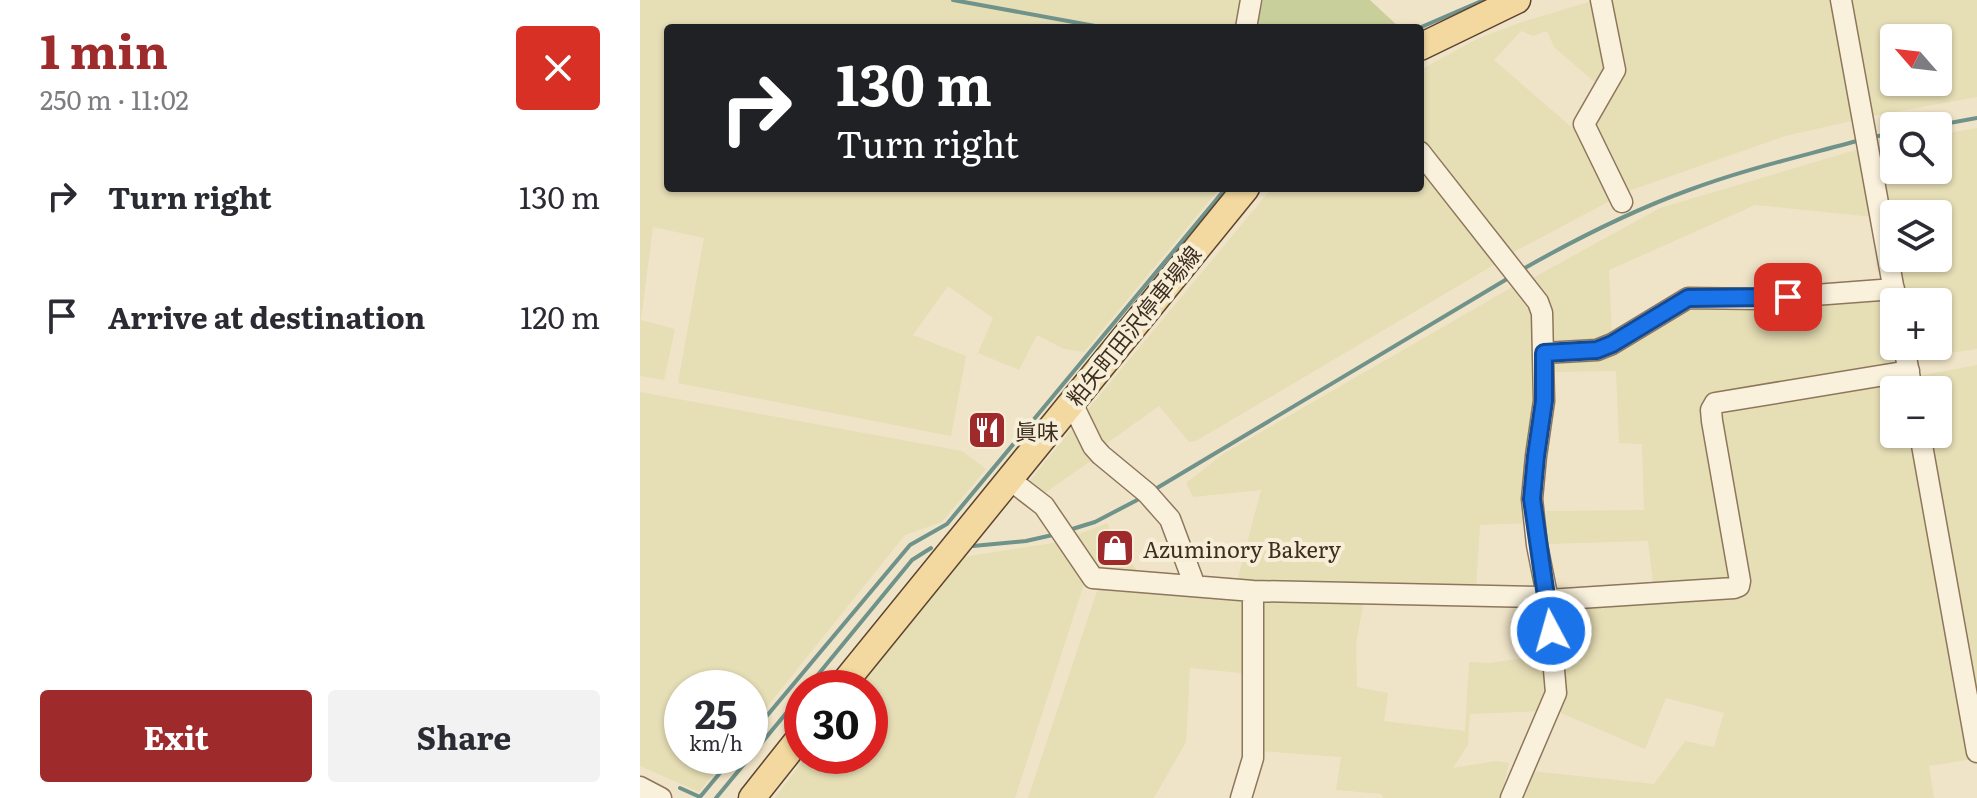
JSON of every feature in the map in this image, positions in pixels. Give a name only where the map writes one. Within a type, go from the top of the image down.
[{"type":"main road","points":[[1424,45],[1517,0]]},
{"type":"main road","name":"粕矢町田沢停車場線","points":[[855,670],[1243,192]]},
{"type":"main road","points":[[752,798],[784,758]]},
{"type":"street","points":[[1247,24],[1251,0]]},
{"type":"street","points":[[1601,0],[1615,70],[1584,124],[1622,202]]},
{"type":"street","points":[[1841,0],[1894,288]]},
{"type":"street","points":[[1424,157],[1538,302],[1543,321],[1544,401],[1532,499],[1548,600],[1556,693],[1511,798]]},
{"type":"street","points":[[1544,353],[1597,350],[1688,298],[1880,296]]},
{"type":"street","points":[[1009,479],[1036,498],[1093,578],[1253,591],[1539,597],[1548,600],[1739,586],[1712,421],[1711,410],[1715,403],[1880,384]]},
{"type":"street","points":[[1071,401],[1101,455],[1147,494],[1170,519],[1195,586]]},
{"type":"street","points":[[1923,448],[1977,752]]},
{"type":"street","points":[[1241,798],[1253,758],[1253,591]]},
{"type":"street","points":[[640,787],[661,798]]},
{"type":"shaded area","points":[[640,0],[1244,0],[1240,24],[664,24],[664,192],[1217,192],[1084,352],[1064,349],[1037,335],[1019,370],[978,353],[993,318],[948,286],[913,335],[966,356],[951,436],[678,383],[704,238],[653,227],[641,320],[675,329],[664,380],[640,376]]},
{"type":"shaded area","points":[[1610,0],[1833,0],[1856,120],[1785,136],[1620,194],[1588,126],[1621,65]]},
{"type":"shaded area","points":[[1848,0],[1977,0],[1977,97],[1880,112],[1880,115],[1867,117]]},
{"type":"shaded area","points":[[1592,1],[1610,63],[1599,86],[1554,47],[1547,31],[1533,36],[1521,31],[1494,60],[1584,138],[1610,201],[1508,255],[1424,147],[1424,68],[1477,39]]},
{"type":"shaded area","points":[[1977,128],[1977,349],[1952,353],[1952,288],[1901,288],[1899,272],[1952,272],[1952,200],[1880,200],[1880,227],[1873,217],[1755,205],[1609,270],[1612,339],[1551,347],[1549,300],[1531,279],[1660,208],[1880,145],[1880,184],[1952,184],[1952,132]]},
{"type":"shaded area","points":[[1424,168],[1497,263],[1196,441],[1189,442],[1159,406],[1103,446],[1084,414],[1269,192],[1424,192]]},
{"type":"shaded area","points":[[1514,286],[1534,307],[1539,400],[1531,523],[1480,525],[1476,589],[1236,585],[1261,490],[1193,497],[1186,483],[1223,454]]},
{"type":"shaded area","points":[[1880,294],[1880,360],[1900,360],[1902,376],[1880,376],[1880,448],[1916,448],[1973,759],[1929,766],[1934,798],[1519,798],[1531,771],[1654,784],[1685,741],[1714,747],[1724,713],[1666,698],[1645,749],[1561,713],[1558,608],[1655,601],[1648,541],[1548,544],[1546,511],[1644,510],[1642,444],[1619,443],[1616,371],[1553,372],[1551,360],[1691,305]]},
{"type":"shaded area","points":[[1977,365],[1977,707],[1931,448],[1952,448],[1952,376],[1919,376]]},
{"type":"shaded area","points":[[640,392],[962,451],[986,469],[942,522],[905,535],[797,670],[784,670],[784,686],[768,706],[768,670],[664,670],[664,774],[714,774],[699,792],[640,766]]},
{"type":"shaded area","points":[[1075,425],[1095,458],[1042,495],[1027,484]]},
{"type":"shaded area","points":[[1107,523],[1117,544],[1152,590],[1249,598],[1250,674],[1190,668],[1186,742],[1154,798],[1028,798],[1099,585],[1072,537]]},
{"type":"shaded area","points":[[1059,542],[1084,584],[1015,798],[775,798],[793,774],[888,774],[888,670],[872,670],[963,557]]},
{"type":"shaded area","points":[[1259,596],[1364,600],[1356,644],[1357,687],[1388,693],[1384,721],[1465,731],[1469,662],[1490,663],[1546,655],[1550,685],[1542,711],[1470,714],[1468,745],[1453,768],[1496,761],[1509,763],[1501,798],[1383,798],[1381,794],[1336,790],[1341,757],[1260,751]]},
{"type":"green space","points":[[1263,0],[1370,0],[1396,24],[1258,24]]},
{"type":"waterway","points":[[953,0],[1084,24]]},
{"type":"waterway","points":[[1424,26],[1484,0]]},
{"type":"waterway","points":[[1952,123],[1977,118]]},
{"type":"waterway","points":[[1873,137],[1880,136]]},
{"type":"waterway","points":[[1523,269],[1604,226],[1667,198],[1731,176],[1860,140]]},
{"type":"waterway","points":[[768,715],[910,545],[947,524],[1223,192]]},
{"type":"waterway","points":[[1152,491],[1512,276]]},
{"type":"waterway","points":[[1069,530],[1095,522],[1141,498]]},
{"type":"waterway","points":[[973,546],[1026,541],[1057,534]]},
{"type":"waterway","points":[[822,670],[912,560],[931,548]]},
{"type":"waterway","points":[[716,798],[784,716]]},
{"type":"waterway","points":[[680,788],[700,797],[719,774]]},
{"type":"place","name":"眞味","points":[[987,430]]},
{"type":"place","name":"Azuminory Bakery","points":[[1115,548]]},
{"type":"route","points":[[1551,631],[1532,499],[1543,418],[1544,353],[1597,350],[1688,298],[1788,297]]}]
